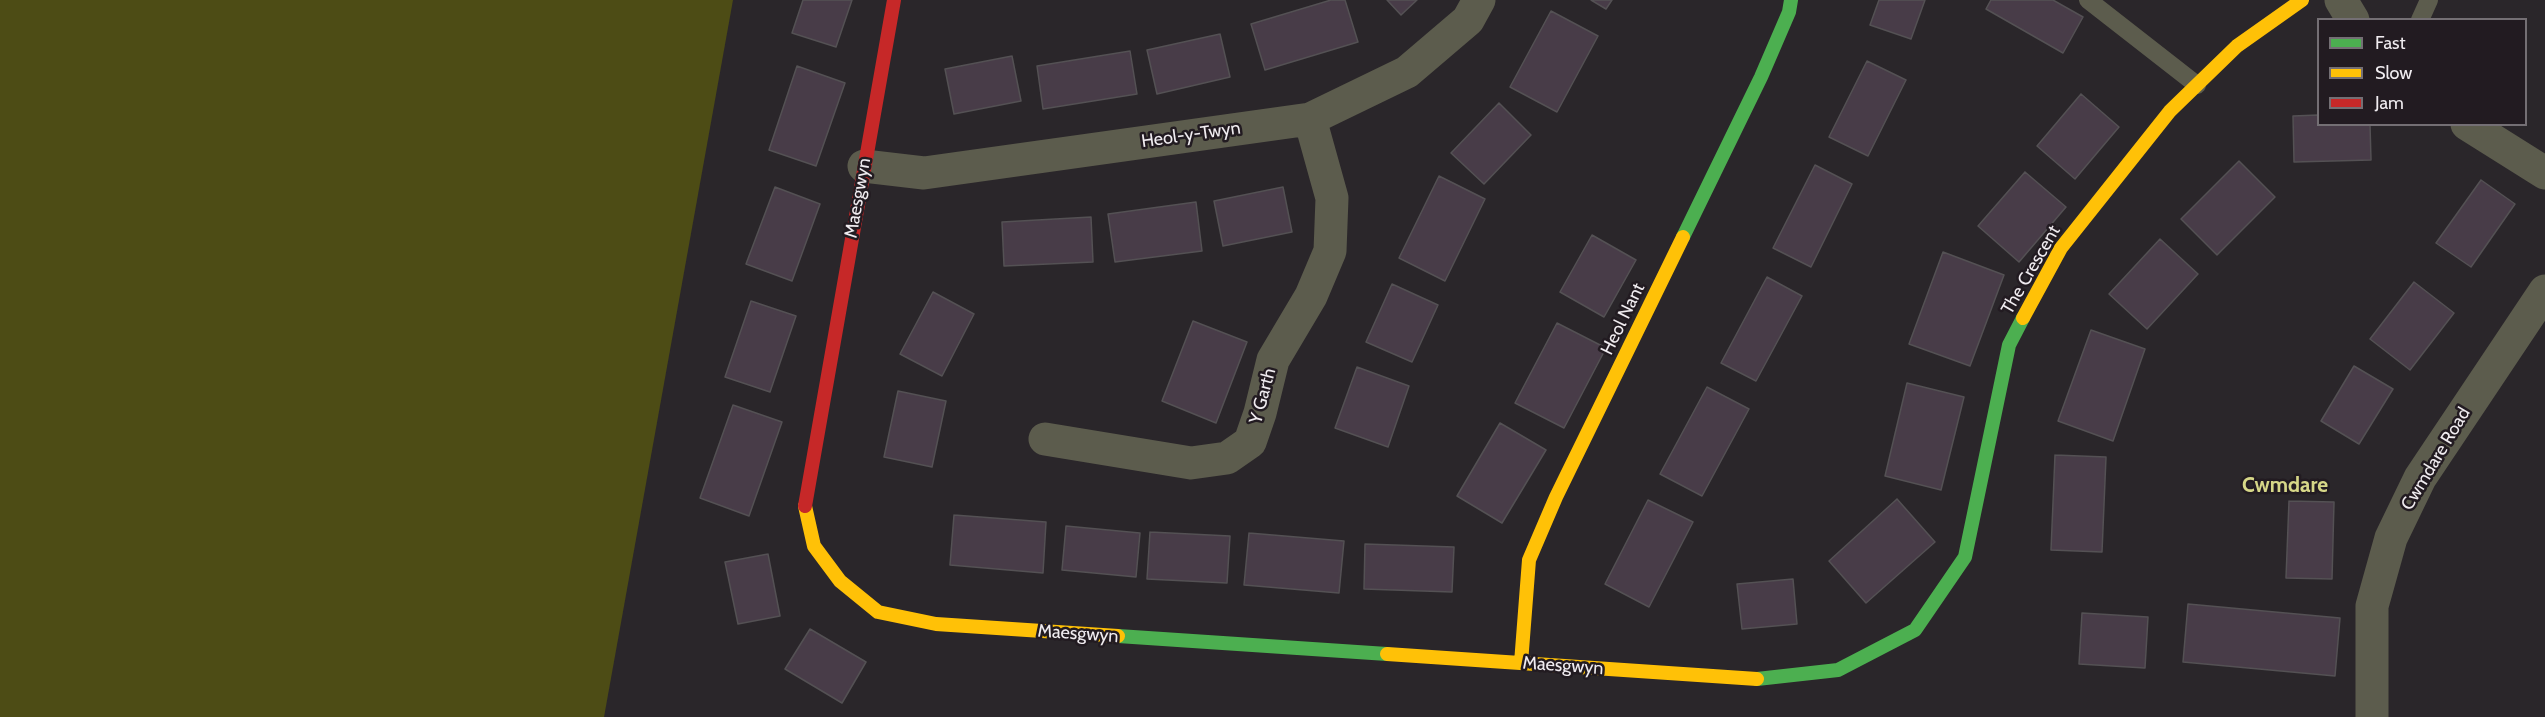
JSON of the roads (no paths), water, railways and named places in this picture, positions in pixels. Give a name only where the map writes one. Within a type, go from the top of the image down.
[{"type":"street","name":"Maesgwyn","points":[[894,0],[805,504],[814,546],[840,581],[878,612],[936,624],[1760,679],[1838,670],[1915,630]]},
{"type":"street","name":"Heol-y-Twyn","points":[[864,166],[924,173],[1310,119],[1407,72],[1468,20],[1479,0]]},
{"type":"street","name":"Heol Nant","points":[[1521,663],[1530,560],[1556,497],[1761,77],[1789,12],[1791,0]]},
{"type":"street","name":"The Crescent","points":[[1915,630],[1965,557],[2009,345],[2061,248],[2170,111],[2237,46],[2302,0]]},
{"type":"street","points":[[2341,0],[2352,18]]},
{"type":"street","name":"Y Garth","points":[[1045,439],[1191,463],[1227,458],[1250,442],[1273,360],[1311,296],[1330,251],[1332,198],[1310,119]]},
{"type":"street","points":[[2470,126],[2545,173]]},
{"type":"street","name":"Cwmdare Road","points":[[2372,717],[2372,606],[2391,538],[2420,478],[2545,291]]},
{"type":"lane","points":[[2088,0],[2197,85]]},
{"type":"lane","points":[[2422,18],[2429,0]]},
{"type":"district","name":"Cwmdare","points":[[2285,486]]}]
